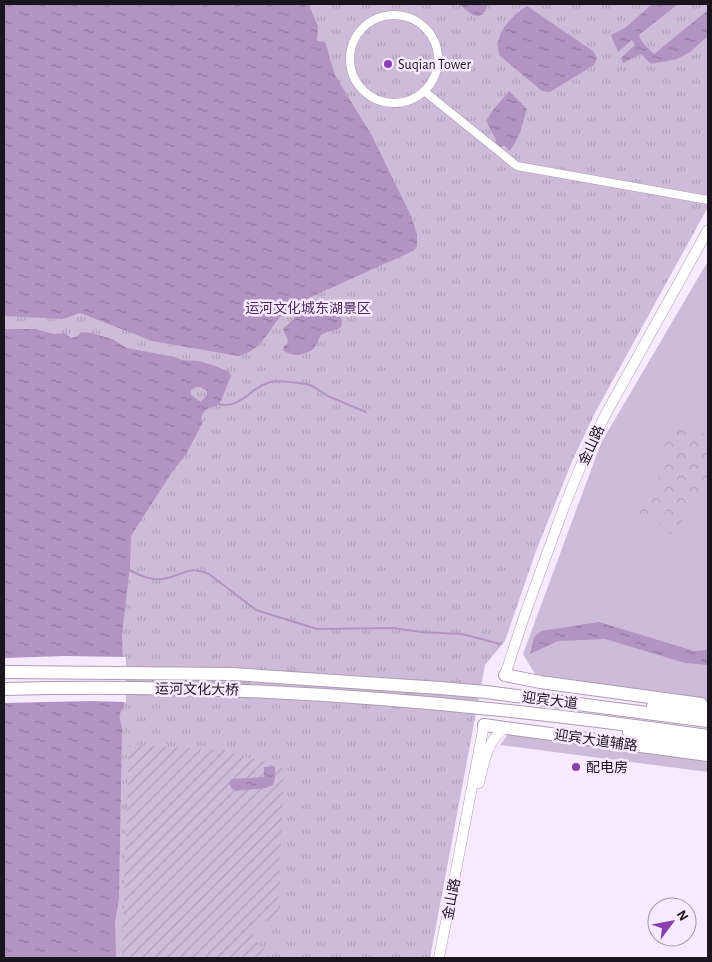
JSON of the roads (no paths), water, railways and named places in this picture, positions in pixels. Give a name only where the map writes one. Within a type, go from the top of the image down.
[{"type":"main road","name":"运河文化大桥","points":[[4,672],[233,674],[390,685]]},
{"type":"main road","points":[[505,675],[540,682],[708,705]]},
{"type":"main road","name":"迎宾大道","points":[[390,685],[486,692],[708,721]]},
{"type":"main road","points":[[440,688],[459,686],[493,688],[609,702],[708,710]]},
{"type":"main road","name":"运河文化大桥","points":[[4,689],[135,687],[243,690],[391,698]]},
{"type":"main road","name":"迎宾大道","points":[[391,698],[576,717],[708,740]]},
{"type":"main road","name":"迎宾大道辅路","points":[[484,725],[708,755]]},
{"type":"street","points":[[386,15],[400,15],[414,19],[425,28],[433,39],[438,52],[437,67],[433,80],[424,91],[413,98],[400,102],[387,102],[374,98],[363,90],[355,79],[351,66],[354,40],[362,29],[373,20],[386,15]]},
{"type":"street","points":[[424,91],[516,166],[708,200]]},
{"type":"street","name":"金山路","points":[[505,675],[524,614],[587,451],[708,230]]},
{"type":"street","name":"金山路","points":[[439,958],[484,725]]},
{"type":"street","name":"金山路","points":[[463,840],[491,742],[496,734],[505,728]]},
{"type":"water","points":[[4,4],[308,4],[318,26],[317,41],[325,42],[335,75],[372,136],[411,216],[417,234],[417,247],[413,251],[291,306],[256,347],[238,356],[152,341],[80,313],[63,319],[4,316]]},
{"type":"water","points":[[459,4],[488,4],[482,14],[475,16]]},
{"type":"water","points":[[652,4],[678,4],[639,35],[642,42],[654,54],[708,10],[708,36],[690,52],[677,59],[651,64],[641,54],[623,63],[621,58],[635,45],[632,40],[618,52],[611,35],[625,28]]},
{"type":"water","points":[[527,6],[593,51],[597,58],[594,65],[550,92],[542,91],[500,56],[498,41],[500,34],[509,21]]},
{"type":"water","points":[[509,91],[527,109],[518,137],[509,151],[504,145],[499,148],[495,144],[496,140],[486,121]]},
{"type":"water","points":[[325,303],[329,305],[331,310],[339,312],[341,327],[321,335],[315,347],[308,352],[295,355],[283,350],[284,346],[288,343],[283,329],[302,311],[310,310]]},
{"type":"water","points":[[4,329],[35,329],[54,334],[65,333],[71,338],[78,336],[81,332],[91,333],[112,339],[127,348],[182,360],[199,361],[228,371],[231,375],[222,399],[217,406],[209,408],[203,413],[201,418],[203,422],[185,456],[172,472],[131,536],[130,566],[122,633],[124,707],[120,716],[122,727],[119,898],[115,922],[116,958],[4,958]],"holes":[[[200,387],[207,391],[201,402],[191,395],[191,390]]]},
{"type":"water","points":[[599,622],[694,651],[708,650],[708,665],[685,663],[605,639],[558,641],[530,654],[534,637],[541,631]]},
{"type":"water","points":[[275,766],[273,785],[266,788],[236,791],[232,789],[229,783],[232,779],[264,777],[264,767]]},
{"type":"waterway","points":[[219,404],[234,404],[264,384],[275,381],[310,385],[330,397],[366,412]]},
{"type":"waterway","points":[[129,570],[152,579],[167,578],[192,570],[209,574],[256,610],[317,629],[393,628],[421,632],[462,634],[500,644]]},
{"type":"place","name":"Suqian Tower","points":[[388,64]]},
{"type":"place","name":"配电房","points":[[576,767]]},
{"type":"park label","name":"运河文化城东湖景区","points":[[308,308]]}]
